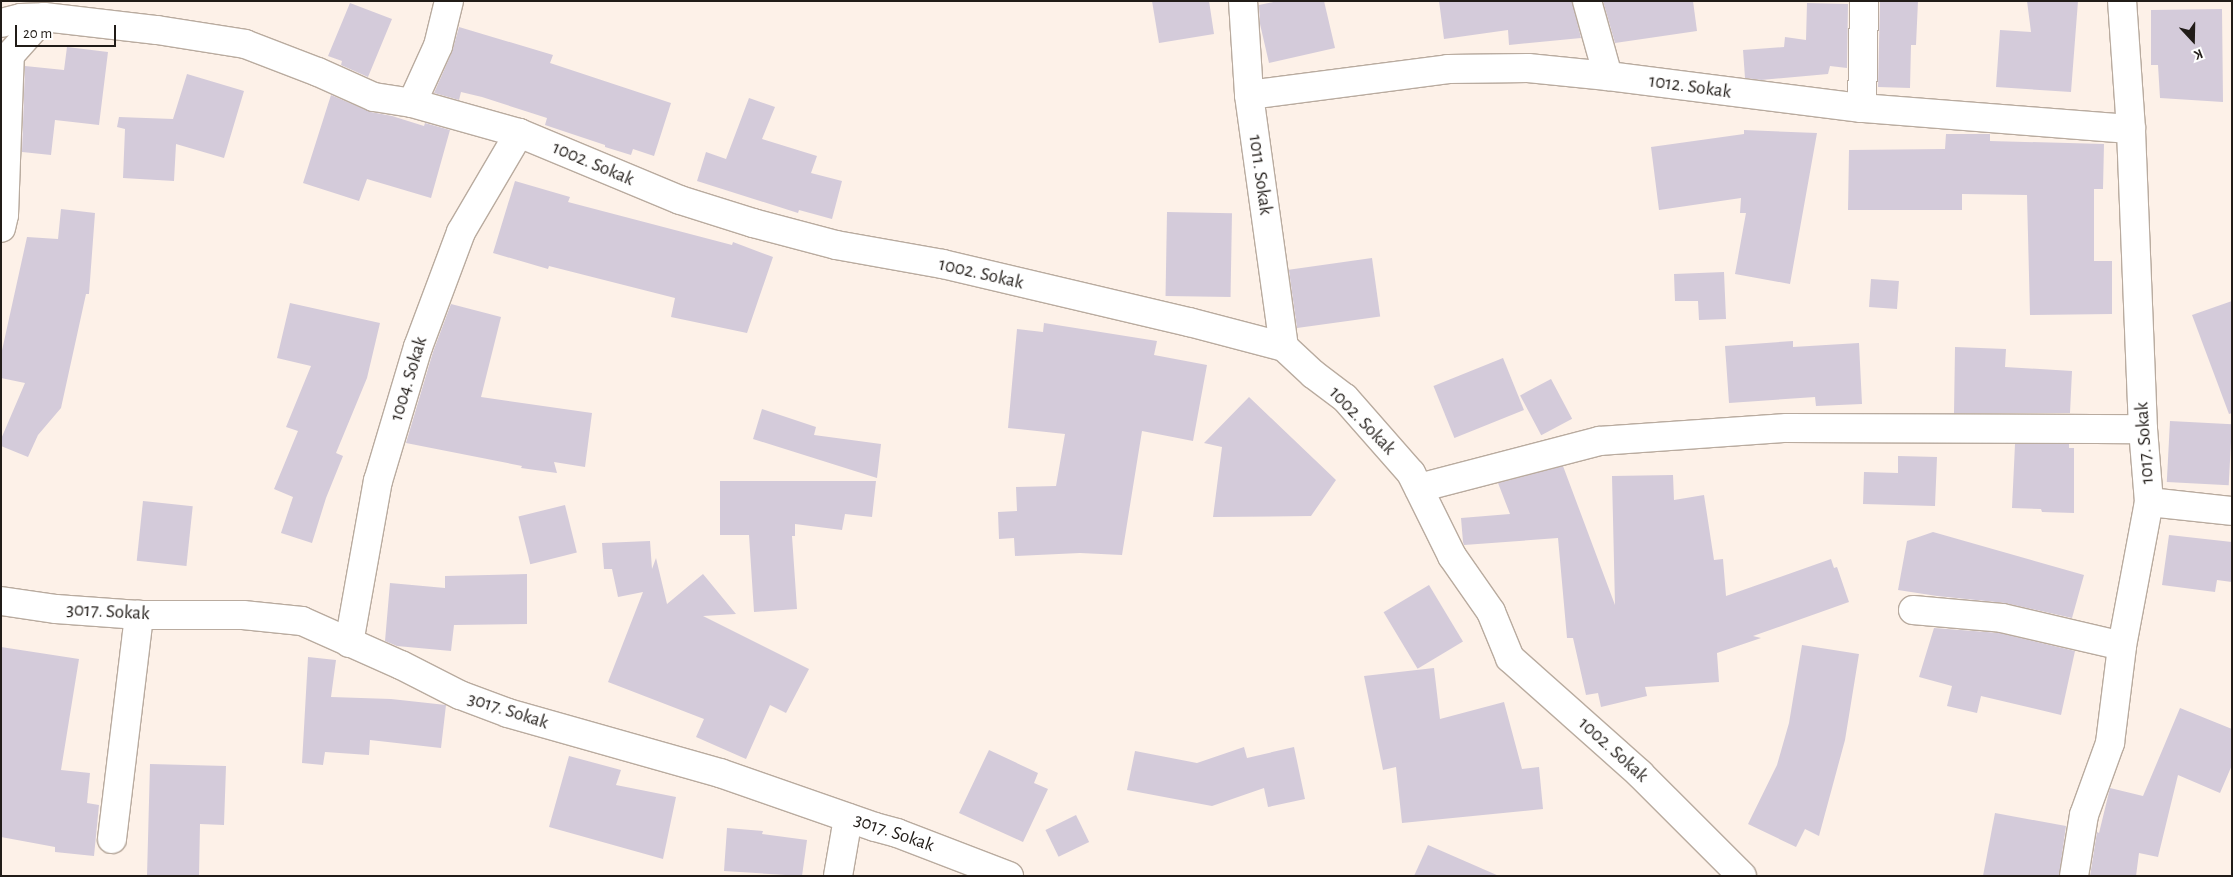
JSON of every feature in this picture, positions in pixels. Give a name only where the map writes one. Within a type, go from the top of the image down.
[{"type":"street","points":[[412,103],[438,46],[450,1]]},
{"type":"street","name":"1011. Sokak","points":[[1243,1],[1249,95],[1284,347]]},
{"type":"street","points":[[1587,1],[1608,76]]},
{"type":"street","points":[[1862,108],[1864,1]]},
{"type":"street","name":"1017. Sokak","points":[[2074,876],[2084,815],[2110,743],[2122,646],[2149,502],[2143,429],[2131,129],[2122,1]]},
{"type":"street","name":"1002. Sokak","points":[[1,23],[22,18],[44,18],[157,30],[245,44],[318,72],[374,97],[412,103],[519,133],[680,200],[753,223],[836,245],[943,264],[1189,322],[1284,347],[1313,374],[1345,398],[1411,472],[1452,556],[1491,612],[1510,658],[1640,774],[1742,876]]},
{"type":"street","points":[[1,228],[4,215],[10,55],[44,18]]},
{"type":"street","name":"1012. Sokak","points":[[1249,95],[1448,69],[1528,68],[1608,76],[1862,108],[2131,129]]},
{"type":"street","name":"1004. Sokak","points":[[349,643],[378,481],[418,346],[461,232],[519,133]]},
{"type":"street","points":[[1418,488],[1599,441],[1787,428],[2143,429]]},
{"type":"street","points":[[2149,502],[2232,511]]},
{"type":"street","name":"3017. Sokak","points":[[1,601],[56,609],[139,615],[243,615],[302,621],[324,629],[349,643],[401,665],[460,695],[508,713],[720,773],[848,818],[897,833],[1010,876]]},
{"type":"street","points":[[1913,610],[2002,618],[2122,646]]},
{"type":"street","points":[[112,839],[139,615]]},
{"type":"street","points":[[838,876],[848,818]]},
{"type":"building","points":[[1152,1],[1209,1],[1214,34],[1159,43]]},
{"type":"building","points":[[1278,1],[1324,1],[1335,48],[1269,63],[1260,24],[1259,5]]},
{"type":"building","points":[[1439,1],[1572,1],[1581,38],[1509,45],[1508,30],[1444,39]]},
{"type":"building","points":[[1603,1],[1693,1],[1697,31],[1615,43]]},
{"type":"building","points":[[1880,1],[1918,1],[1916,45],[1911,45],[1910,88],[1878,87]]},
{"type":"building","points":[[2027,1],[2078,1],[2071,92],[1996,87],[2000,30],[2031,32]]},
{"type":"building","points":[[350,3],[392,19],[368,77],[341,65],[342,61],[328,56]]},
{"type":"building","points":[[1807,3],[1848,4],[1847,68],[1830,66],[1828,74],[1761,80],[1745,78],[1743,50],[1784,47],[1785,37],[1806,40]]},
{"type":"building","points":[[2222,9],[2223,102],[2160,98],[2158,65],[2151,65],[2151,10]]},
{"type":"building","points":[[459,27],[553,55],[550,63],[671,103],[654,156],[633,149],[631,155],[605,147],[605,145],[545,125],[547,118],[482,97],[461,92],[459,100],[434,93],[452,52]]},
{"type":"building","points":[[67,47],[108,52],[99,125],[55,120],[51,155],[22,152],[25,66],[64,70]]},
{"type":"building","points":[[187,74],[244,91],[224,158],[176,144],[174,181],[123,178],[125,129],[117,127],[119,117],[173,119]]},
{"type":"building","points":[[331,95],[371,112],[424,126],[425,123],[450,130],[431,198],[367,179],[359,201],[303,183]]},
{"type":"building","points":[[749,98],[775,107],[762,139],[817,156],[811,173],[842,181],[832,219],[799,210],[798,213],[697,181],[706,152],[726,159]]},
{"type":"building","points":[[1744,130],[1817,133],[1790,284],[1735,274],[1746,213],[1740,213],[1741,198],[1659,210],[1651,147],[1744,134]]},
{"type":"building","points":[[1946,134],[1990,134],[1990,141],[2104,144],[2103,189],[2094,189],[2094,261],[2112,261],[2112,314],[2030,315],[2027,195],[1962,194],[1962,210],[1848,210],[1849,150],[1945,149]]},
{"type":"building","points":[[515,181],[570,197],[568,202],[732,245],[733,242],[773,257],[747,333],[671,317],[675,298],[549,266],[548,269],[493,253]]},
{"type":"building","points":[[61,209],[95,213],[89,294],[86,294],[61,408],[38,435],[28,457],[1,446],[1,439],[25,383],[1,378],[1,355],[27,237],[58,239]]},
{"type":"building","points":[[1167,212],[1232,213],[1231,297],[1166,296]]},
{"type":"building","points":[[1372,258],[1380,316],[1297,328],[1289,270]]},
{"type":"building","points":[[1724,272],[1726,319],[1699,320],[1698,301],[1675,301],[1674,274]]},
{"type":"building","points":[[1871,279],[1899,281],[1897,309],[1869,307]]},
{"type":"building","points":[[2232,301],[2232,413],[2229,414],[2192,315]]},
{"type":"building","points":[[290,303],[380,323],[367,378],[336,453],[343,456],[326,498],[312,543],[281,533],[293,497],[274,489],[298,431],[286,427],[311,366],[277,358]]},
{"type":"building","points":[[451,304],[501,317],[481,397],[592,413],[585,467],[554,462],[557,473],[521,468],[522,466],[406,443],[433,352]]},
{"type":"building","points":[[1044,323],[1157,341],[1154,355],[1207,365],[1193,441],[1142,431],[1122,555],[1080,553],[1015,556],[1014,538],[999,539],[998,512],[1017,511],[1016,487],[1056,486],[1065,434],[1008,428],[1017,329],[1043,332]]},
{"type":"building","points":[[1793,341],[1793,347],[1859,343],[1862,404],[1816,406],[1815,397],[1729,403],[1725,346]]},
{"type":"building","points":[[1955,347],[2006,349],[2005,367],[2072,371],[2070,413],[1954,413]]},
{"type":"building","points":[[1503,358],[1524,410],[1454,438],[1433,386]]},
{"type":"building","points":[[1551,379],[1572,419],[1541,435],[1520,395]]},
{"type":"building","points":[[1249,397],[1336,480],[1311,516],[1213,517],[1222,447],[1204,443]]},
{"type":"building","points":[[762,409],[816,427],[814,435],[881,444],[877,478],[753,439]]},
{"type":"building","points":[[2170,421],[2232,424],[2229,485],[2167,482]]},
{"type":"building","points":[[2015,444],[2069,444],[2069,448],[2074,448],[2074,513],[2042,512],[2041,509],[2012,508]]},
{"type":"building","points":[[1898,456],[1937,457],[1935,506],[1863,504],[1864,472],[1898,473]]},
{"type":"building","points":[[1563,466],[1615,605],[1612,476],[1673,475],[1674,500],[1704,495],[1714,560],[1723,559],[1726,596],[1831,559],[1834,568],[1837,567],[1849,602],[1753,636],[1761,638],[1717,653],[1719,682],[1645,687],[1647,696],[1601,707],[1598,693],[1586,695],[1573,638],[1567,638],[1558,538],[1464,545],[1463,542],[1461,518],[1510,514],[1498,483]]},
{"type":"building","points":[[720,481],[876,481],[872,517],[845,514],[842,530],[795,524],[795,536],[792,536],[797,609],[754,612],[749,535],[720,535]]},
{"type":"building","points":[[143,501],[193,506],[186,566],[137,561]]},
{"type":"building","points":[[565,505],[577,553],[530,564],[518,517]]},
{"type":"building","points":[[1933,532],[2084,575],[2072,618],[2005,603],[1898,590],[1907,541]]},
{"type":"building","points":[[2169,535],[2232,542],[2232,582],[2217,580],[2215,592],[2162,585]]},
{"type":"building","points":[[650,541],[652,569],[656,558],[667,604],[703,574],[736,614],[703,616],[809,669],[786,713],[770,705],[746,759],[696,737],[704,719],[608,682],[643,592],[618,597],[612,569],[604,569],[602,543]]},
{"type":"building","points":[[527,574],[527,624],[454,625],[451,651],[397,646],[385,641],[390,583],[445,588],[445,576]]},
{"type":"building","points":[[1429,585],[1463,642],[1418,669],[1384,612]]},
{"type":"building","points":[[1934,628],[2000,633],[2075,651],[2061,715],[1981,696],[1977,713],[1947,706],[1952,686],[1919,677]]},
{"type":"building","points":[[1802,645],[1859,654],[1845,740],[1819,836],[1805,829],[1796,847],[1748,824],[1777,765],[1789,723]]},
{"type":"building","points":[[1,647],[79,659],[61,770],[90,773],[87,803],[99,805],[94,856],[55,852],[55,847],[1,837]]},
{"type":"building","points":[[308,657],[336,660],[331,697],[391,699],[446,705],[441,748],[370,740],[369,755],[325,752],[323,765],[302,763]]},
{"type":"building","points":[[1434,668],[1440,719],[1504,702],[1522,769],[1539,767],[1543,809],[1402,823],[1396,767],[1383,770],[1364,676]]},
{"type":"building","points":[[2180,708],[2232,729],[2232,765],[2220,793],[2178,775],[2158,857],[2139,853],[2136,876],[2090,876],[2097,832],[2099,833],[2110,788],[2143,796]]},
{"type":"building","points":[[1244,747],[1247,758],[1294,747],[1305,799],[1268,807],[1264,788],[1212,806],[1127,790],[1135,751],[1197,763]]},
{"type":"building","points":[[989,750],[1038,773],[1034,783],[1048,789],[1023,842],[959,813]]},
{"type":"building","points":[[569,756],[621,770],[616,785],[676,797],[663,859],[549,827]]},
{"type":"building","points":[[150,764],[226,766],[224,825],[200,824],[199,876],[147,876]]},
{"type":"building","points":[[1995,813],[2066,826],[2059,876],[1983,876]]},
{"type":"building","points":[[1076,815],[1089,842],[1059,857],[1045,830]]},
{"type":"building","points":[[727,828],[763,831],[762,834],[807,840],[802,876],[724,871]]},
{"type":"building","points":[[1428,845],[1499,876],[1414,876]]}]
